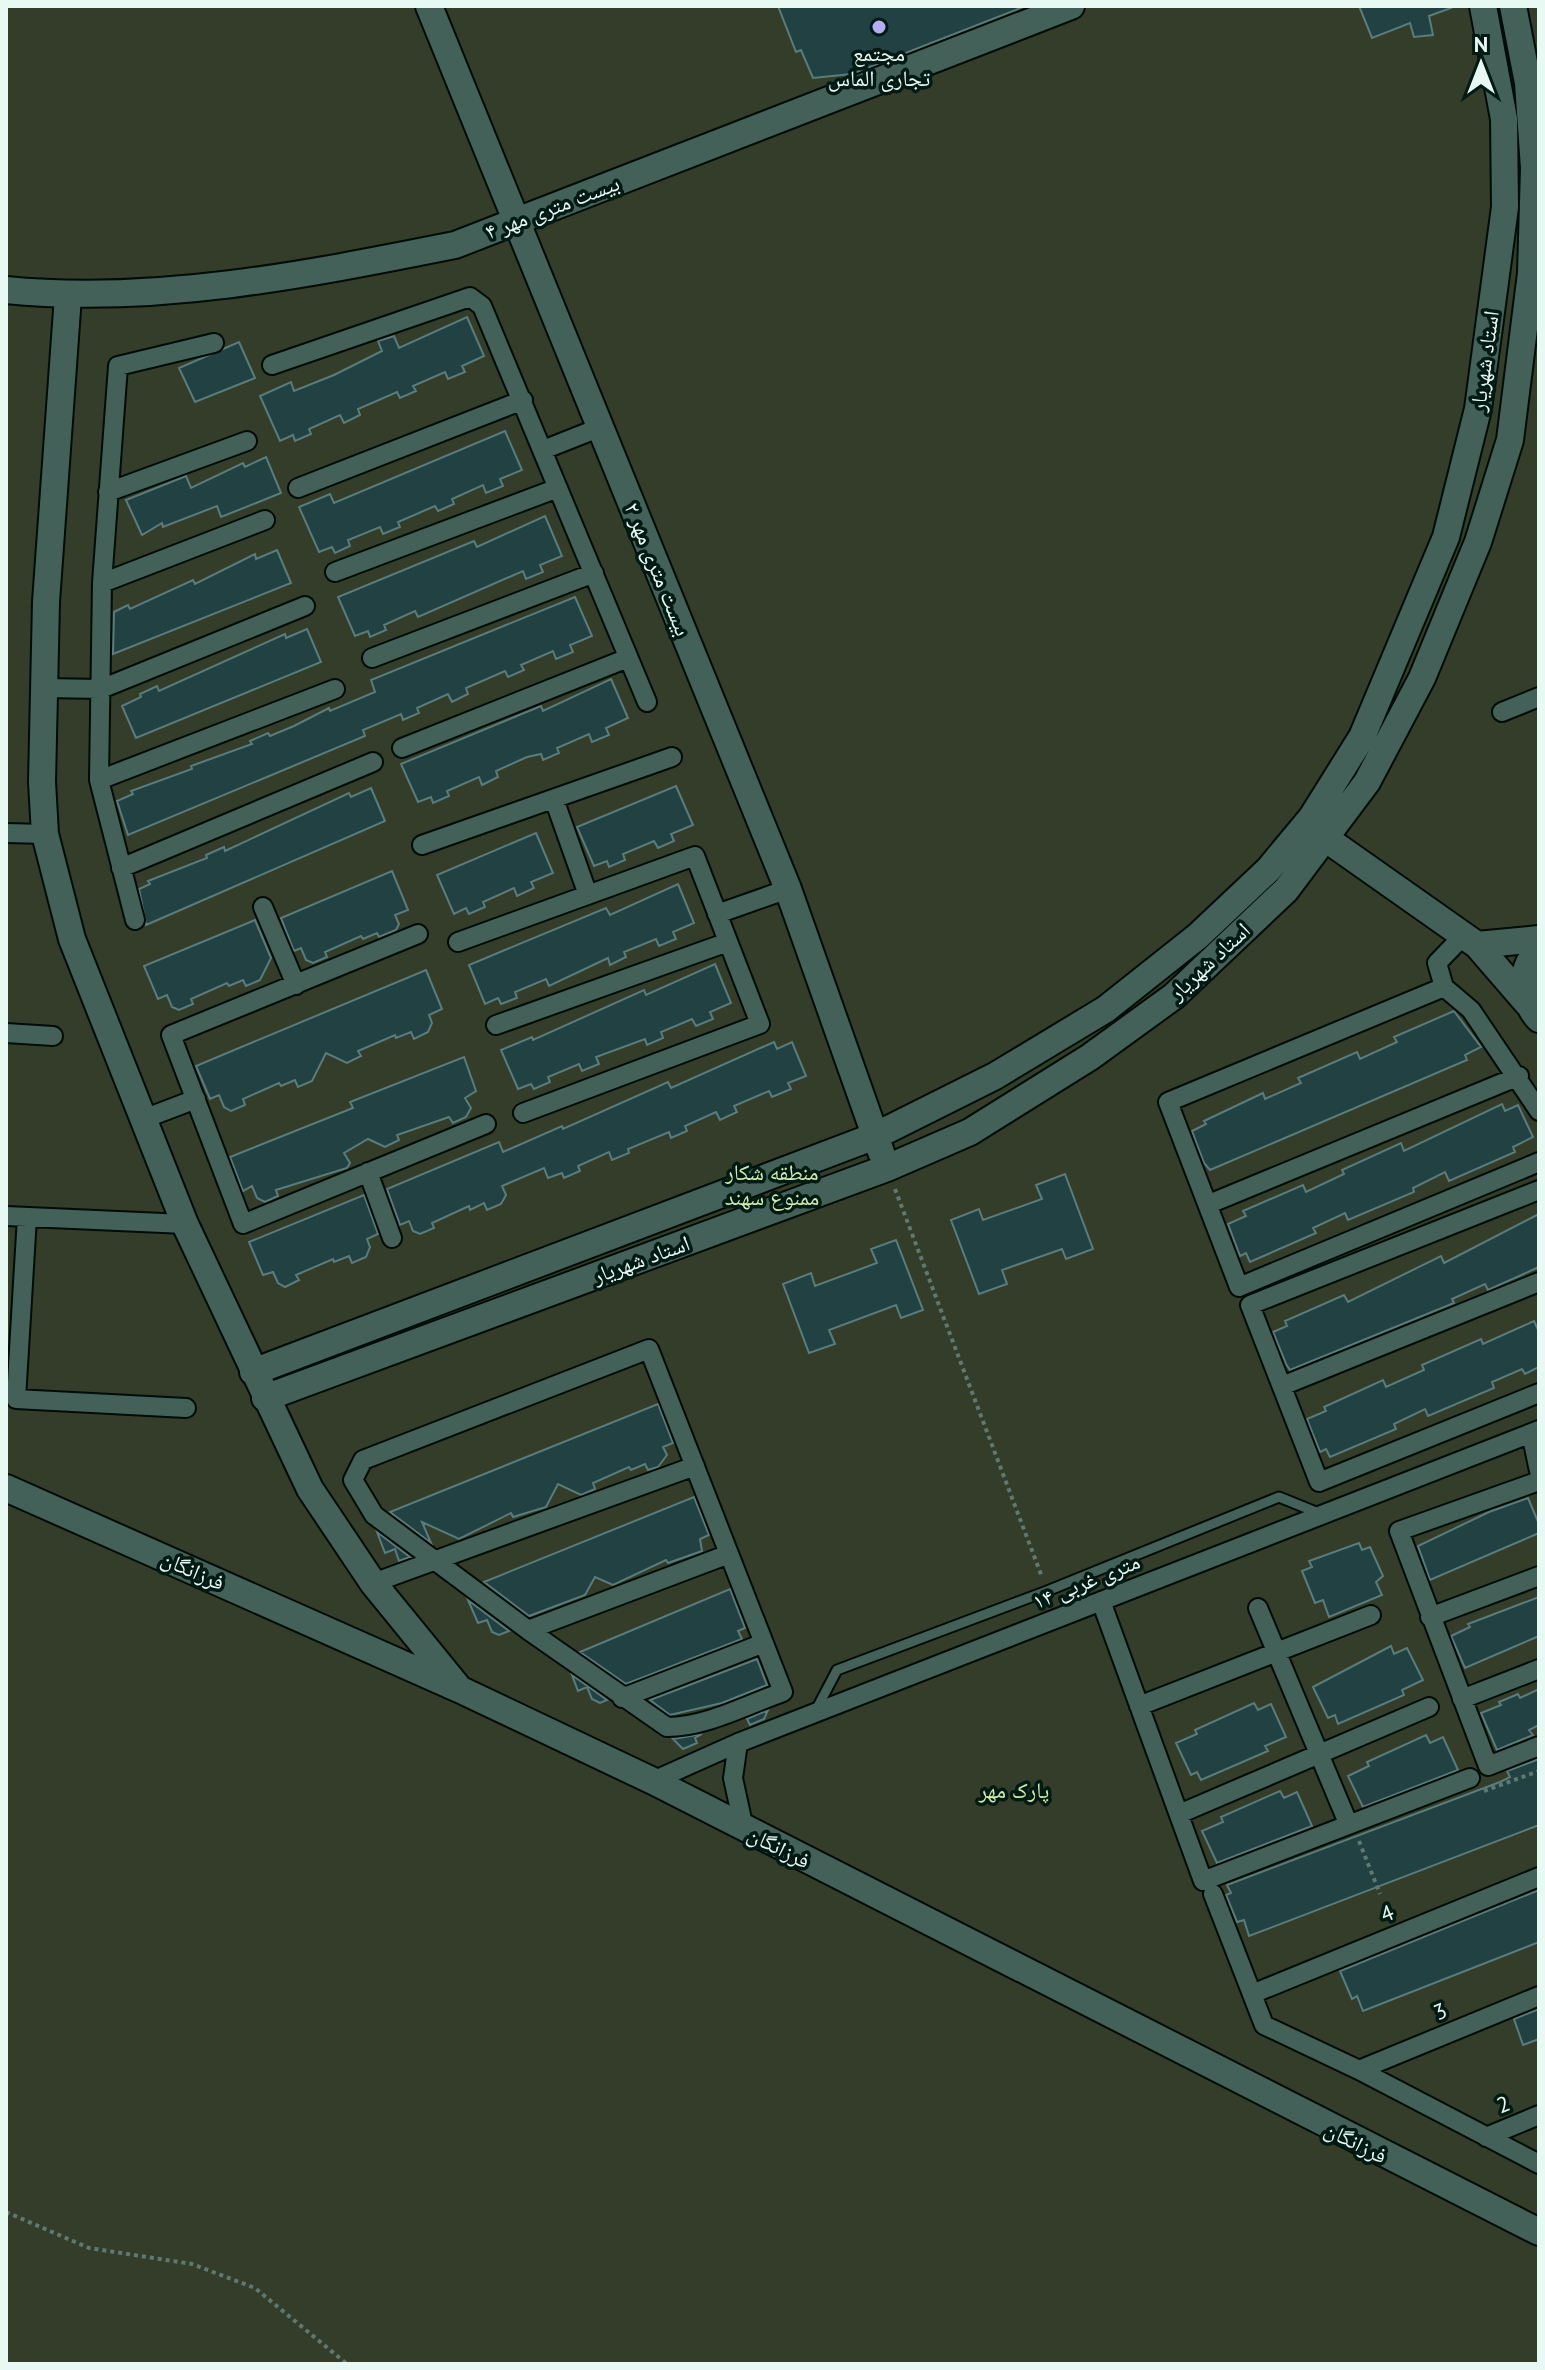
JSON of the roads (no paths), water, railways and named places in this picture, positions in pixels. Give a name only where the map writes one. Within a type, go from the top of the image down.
[{"type":"main road","name":"بیست متری مهر ۲","points":[[429,6],[788,889],[887,1168]]},
{"type":"main road","name":"بیست متری مهر ۴","points":[[6,290],[68,296],[212,286],[363,263],[455,245],[1071,6]]},
{"type":"main road","name":"استاد شهریار","points":[[253,1372],[875,1136],[995,1076],[1094,1016],[1198,936],[1268,870],[1295,838],[1362,737],[1446,537],[1478,409],[1505,207],[1504,119],[1483,6]]},
{"type":"main road","name":"استاد شهریار","points":[[265,1398],[887,1168],[970,1132],[1090,1057],[1174,996],[1286,890],[1367,782],[1422,678],[1478,542],[1510,440],[1531,273],[1534,168],[1528,83],[1513,6]]},
{"type":"main road","points":[[68,296],[55,463],[44,688],[45,834],[72,939],[146,1118],[185,1224],[310,1489],[373,1583],[459,1689]]},
{"type":"main road","points":[[1325,838],[1470,941],[1533,1011]]},
{"type":"main road","points":[[1470,941],[1539,939]]},
{"type":"main road","points":[[1533,1011],[1525,972],[1539,949]]},
{"type":"main road","name":"فرزانگان","points":[[6,1488],[459,1689],[653,1781],[1539,2232]]},
{"type":"street","points":[[272,365],[470,297],[482,306],[647,702]]},
{"type":"street","points":[[135,920],[99,780],[102,583],[118,366],[214,343]]},
{"type":"street","points":[[298,488],[523,400]]},
{"type":"street","points":[[543,450],[601,427]]},
{"type":"street","points":[[108,492],[247,441]]},
{"type":"street","points":[[335,572],[558,488]]},
{"type":"street","points":[[102,583],[265,520]]},
{"type":"street","points":[[372,658],[594,573]]},
{"type":"street","points":[[44,688],[101,689],[305,606]]},
{"type":"street","points":[[402,748],[628,658]]},
{"type":"street","points":[[99,780],[335,689]]},
{"type":"street","points":[[1502,712],[1539,697]]},
{"type":"street","points":[[422,845],[672,757]]},
{"type":"street","points":[[121,868],[373,762]]},
{"type":"street","points":[[554,799],[588,895]]},
{"type":"street","points":[[6,833],[45,834]]},
{"type":"street","points":[[458,942],[695,856],[760,1024],[523,1113]]},
{"type":"street","points":[[717,914],[788,889]]},
{"type":"street","points":[[263,907],[296,985]]},
{"type":"street","points":[[418,934],[171,1035],[243,1224],[486,1124]]},
{"type":"street","points":[[1470,941],[1437,963],[1444,987],[1471,1010],[1519,1076],[1539,1111]]},
{"type":"street","points":[[496,1025],[728,942]]},
{"type":"street","points":[[1444,987],[1168,1102],[1239,1287],[1539,1162]]},
{"type":"street","points":[[6,1033],[53,1036]]},
{"type":"street","points":[[1209,1204],[1519,1076]]},
{"type":"street","points":[[146,1118],[196,1099]]},
{"type":"street","points":[[368,1172],[392,1238]]},
{"type":"street","points":[[1539,1190],[1250,1305],[1319,1482],[1539,1393]]},
{"type":"street","points":[[6,1216],[185,1224]]},
{"type":"street","points":[[27,1217],[16,1399],[186,1408]]},
{"type":"street","points":[[1282,1386],[1539,1282]]},
{"type":"street","points":[[649,1349],[695,1466],[783,1692],[692,1725],[675,1727],[667,1727],[622,1698],[374,1515],[353,1480],[363,1460],[649,1349]]},
{"type":"street","points":[[1535,1431],[1539,1471]]},
{"type":"street","name":"۱۴ متری غربی","points":[[653,1781],[738,1743],[1535,1431]]},
{"type":"street","points":[[373,1583],[695,1466]]},
{"type":"street","points":[[1539,1481],[1399,1531],[1488,1766],[1539,1746]]},
{"type":"street","points":[[528,1630],[729,1554]]},
{"type":"street","points":[[1430,1617],[1539,1576]]},
{"type":"street","points":[[1101,1601],[1203,1881],[1470,1778]]},
{"type":"street","points":[[1258,1608],[1348,1823]]},
{"type":"street","points":[[1139,1706],[1371,1615]]},
{"type":"street","points":[[622,1698],[764,1643]]},
{"type":"street","points":[[1462,1699],[1539,1669]]},
{"type":"street","points":[[1179,1814],[1429,1707]]},
{"type":"street","points":[[738,1743],[733,1778],[744,1829]]},
{"type":"street","name":"4","points":[[1252,1994],[1539,1877]]},
{"type":"street","points":[[1213,1894],[1264,2025],[1359,2070],[1539,2164]]},
{"type":"street","name":"3","points":[[1359,2070],[1539,1996]]},
{"type":"street","name":"2","points":[[1486,2137],[1539,2115]]},
{"type":"lane","points":[[814,1713],[837,1670],[1047,1591],[1279,1497],[1321,1514]]},
{"type":"place","name":"مجتمع تجاری الماس","points":[[879,27]]},
{"type":"park label","name":"منطقه شکار ممنوع سهند","points":[[772,1184]]},
{"type":"park label","name":"پارک مهر","points":[[1014,1790]]}]
